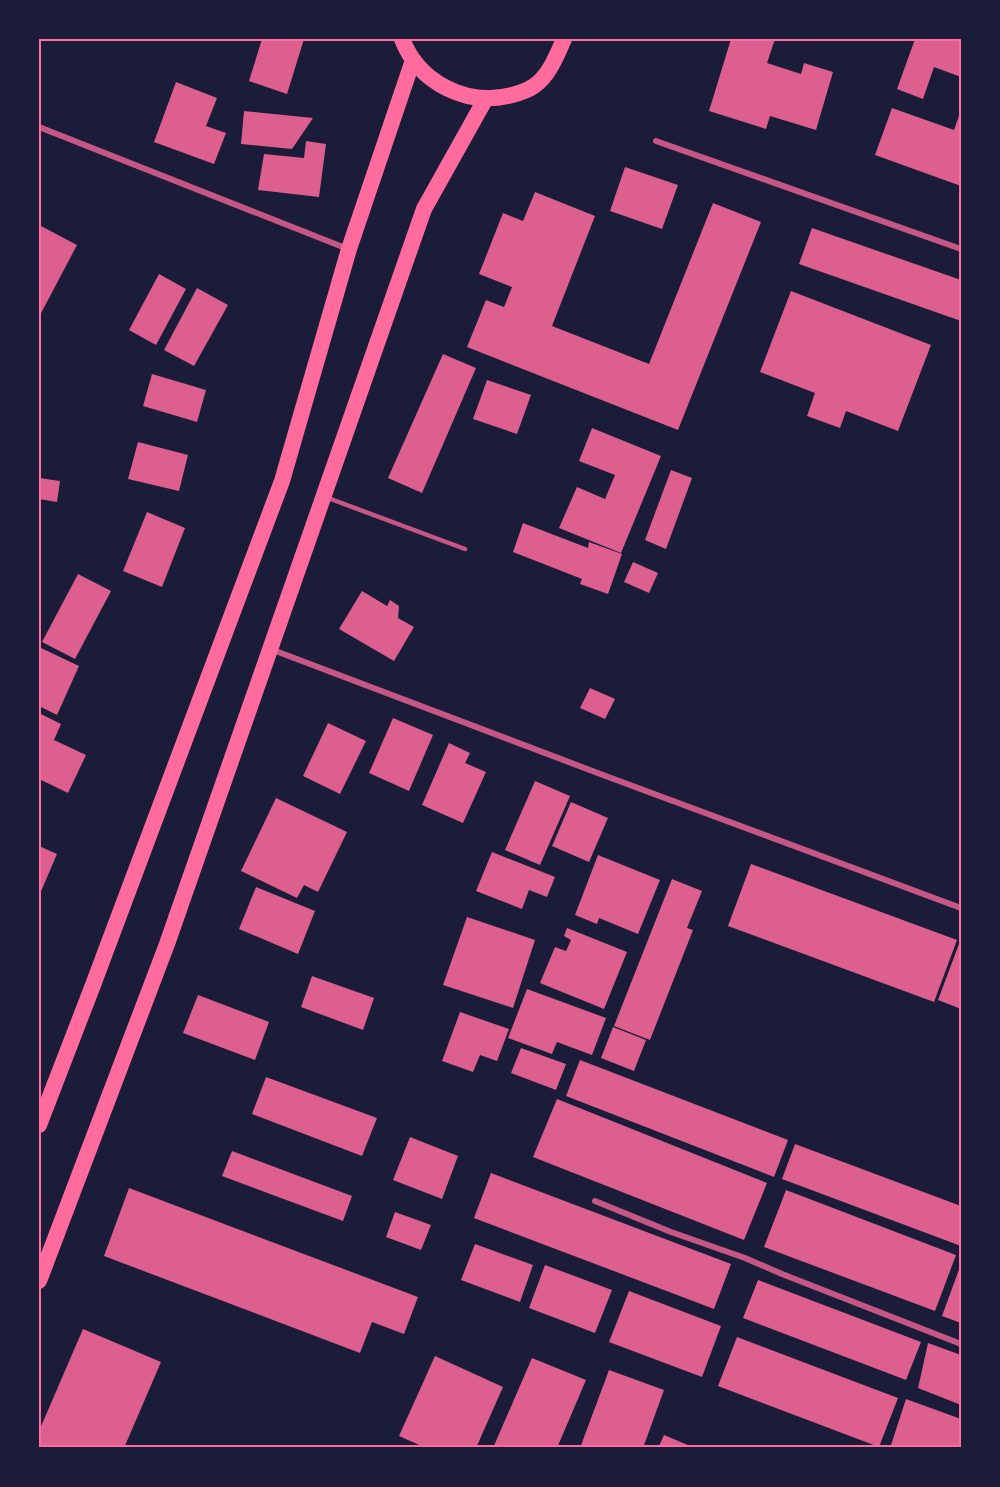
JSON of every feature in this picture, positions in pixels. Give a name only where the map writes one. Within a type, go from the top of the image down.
[{"type":"highway","points":[[402,39],[413,60],[437,84],[469,97],[486,98],[504,97],[535,85],[552,65],[564,39]]},
{"type":"highway","points":[[39,1125],[282,481],[349,249],[413,60]]},
{"type":"highway","points":[[39,1281],[167,944],[423,209],[486,98]]},
{"type":"street","points":[[39,127],[349,249]]},
{"type":"street","points":[[656,141],[961,249]]},
{"type":"street","points":[[270,648],[603,776],[961,908]]},
{"type":"street","points":[[595,1201],[961,1344]]},
{"type":"lane","points":[[323,496],[465,549]]},
{"type":"building","points":[[262,39],[304,39],[287,94],[249,81]]},
{"type":"building","points":[[731,39],[775,39],[767,63],[801,74],[804,63],[833,72],[816,130],[770,116],[766,129],[709,111]]},
{"type":"building","points":[[915,39],[961,39],[961,77],[934,67],[923,99],[897,89]]},
{"type":"building","points":[[176,82],[217,98],[206,126],[226,133],[214,164],[154,142]]},
{"type":"building","points":[[892,108],[954,130],[961,110],[961,186],[875,155]]},
{"type":"building","points":[[244,111],[313,118],[292,149],[241,144]]},
{"type":"building","points":[[306,141],[326,144],[319,197],[258,190],[264,154],[304,158]]},
{"type":"building","points":[[625,167],[678,185],[662,229],[610,211]]},
{"type":"building","points":[[535,192],[595,216],[552,326],[649,364],[713,203],[761,222],[678,430],[467,347],[486,300],[504,307],[512,287],[479,274],[503,213],[523,221]]},
{"type":"building","points":[[39,225],[77,245],[39,317]]},
{"type":"building","points":[[812,228],[961,280],[961,321],[799,264]]},
{"type":"building","points":[[159,274],[186,289],[156,345],[129,330]]},
{"type":"building","points":[[197,288],[228,305],[194,366],[164,350]]},
{"type":"building","points":[[791,291],[931,345],[898,431],[846,411],[840,428],[807,416],[815,393],[760,372]]},
{"type":"building","points":[[443,354],[476,368],[422,493],[388,478]]},
{"type":"building","points":[[152,374],[206,390],[197,422],[143,406]]},
{"type":"building","points":[[487,380],[531,395],[517,434],[473,419]]},
{"type":"building","points":[[592,428],[661,456],[621,553],[559,528],[577,487],[605,499],[615,475],[579,461]]},
{"type":"building","points":[[138,442],[188,455],[179,491],[128,479]]},
{"type":"building","points":[[671,470],[692,478],[666,549],[645,540]]},
{"type":"building","points":[[39,478],[60,481],[57,502],[39,499]]},
{"type":"building","points":[[147,512],[185,528],[162,587],[123,571]]},
{"type":"building","points":[[523,523],[588,548],[589,542],[622,554],[608,594],[580,584],[582,579],[513,552]]},
{"type":"building","points":[[633,562],[658,573],[649,593],[624,582]]},
{"type":"building","points":[[78,574],[111,591],[75,659],[42,642]]},
{"type":"building","points":[[362,591],[387,606],[390,600],[399,606],[398,618],[414,627],[394,661],[339,629]]},
{"type":"building","points":[[39,647],[79,666],[57,715],[39,706]]},
{"type":"building","points":[[590,688],[615,699],[605,719],[580,708]]},
{"type":"building","points":[[39,713],[61,724],[54,740],[86,755],[68,793],[39,779]]},
{"type":"building","points":[[393,718],[433,735],[409,791],[369,773]]},
{"type":"building","points":[[328,723],[366,741],[340,794],[303,776]]},
{"type":"building","points":[[449,743],[470,753],[465,763],[486,772],[463,823],[422,805]]},
{"type":"building","points":[[535,781],[570,796],[540,865],[505,850]]},
{"type":"building","points":[[276,798],[347,832],[318,892],[304,885],[297,898],[241,871]]},
{"type":"building","points":[[571,802],[608,818],[589,862],[552,846]]},
{"type":"building","points":[[39,846],[57,854],[39,896]]},
{"type":"building","points":[[492,852],[555,877],[547,897],[529,890],[522,909],[476,891]]},
{"type":"building","points":[[598,855],[660,880],[638,934],[599,918],[597,924],[575,915]]},
{"type":"building","points":[[751,864],[957,940],[934,1002],[728,926]]},
{"type":"building","points":[[672,879],[702,891],[687,928],[693,930],[650,1040],[614,1026]]},
{"type":"building","points":[[256,887],[315,911],[298,954],[239,929]]},
{"type":"building","points":[[467,917],[535,940],[513,1008],[443,985]]},
{"type":"building","points":[[567,928],[627,952],[604,1009],[540,983],[555,947],[566,951],[571,940],[564,936]]},
{"type":"building","points":[[959,944],[961,944],[961,1009],[938,1000]]},
{"type":"building","points":[[312,976],[374,998],[363,1030],[301,1007]]},
{"type":"building","points":[[527,989],[606,1018],[592,1055],[557,1042],[552,1054],[508,1038]]},
{"type":"building","points":[[198,995],[269,1022],[255,1060],[183,1033]]},
{"type":"building","points":[[460,1012],[509,1029],[497,1061],[480,1055],[473,1072],[442,1061]]},
{"type":"building","points":[[613,1027],[646,1040],[634,1071],[601,1058]]},
{"type":"building","points":[[521,1048],[566,1064],[556,1090],[511,1073]]},
{"type":"building","points":[[580,1060],[788,1140],[774,1177],[566,1096]]},
{"type":"building","points":[[266,1077],[377,1118],[362,1156],[252,1114]]},
{"type":"building","points":[[557,1099],[767,1183],[744,1240],[533,1157]]},
{"type":"building","points":[[410,1137],[458,1156],[442,1199],[393,1180]]},
{"type":"building","points":[[795,1144],[961,1206],[961,1246],[782,1179]]},
{"type":"building","points":[[232,1151],[352,1196],[343,1221],[222,1176]]},
{"type":"building","points":[[491,1173],[731,1264],[714,1309],[474,1218]]},
{"type":"building","points":[[129,1188],[418,1297],[404,1334],[372,1322],[360,1353],[104,1256]]},
{"type":"building","points":[[786,1190],[956,1255],[935,1311],[764,1247]]},
{"type":"building","points":[[395,1212],[431,1225],[421,1250],[386,1237]]},
{"type":"building","points":[[475,1244],[533,1265],[520,1302],[461,1280]]},
{"type":"building","points":[[961,1264],[961,1323],[942,1316]]},
{"type":"building","points":[[545,1265],[612,1290],[595,1333],[529,1308]]},
{"type":"building","points":[[758,1280],[921,1342],[906,1380],[743,1318]]},
{"type":"building","points":[[629,1291],[721,1326],[702,1377],[609,1342]]},
{"type":"building","points":[[83,1329],[161,1362],[124,1448],[39,1448],[39,1431]]},
{"type":"building","points":[[737,1337],[898,1398],[879,1447],[718,1386]]},
{"type":"building","points":[[928,1343],[961,1355],[961,1405],[918,1388]]},
{"type":"building","points":[[435,1356],[503,1387],[476,1448],[426,1448],[399,1436]]},
{"type":"building","points":[[532,1358],[586,1380],[557,1448],[493,1448]]},
{"type":"building","points":[[609,1370],[664,1390],[643,1448],[580,1448]]},
{"type":"building","points":[[906,1399],[961,1419],[961,1448],[898,1448],[891,1445]]},
{"type":"building","points":[[664,1435],[695,1448],[658,1448]]}]
